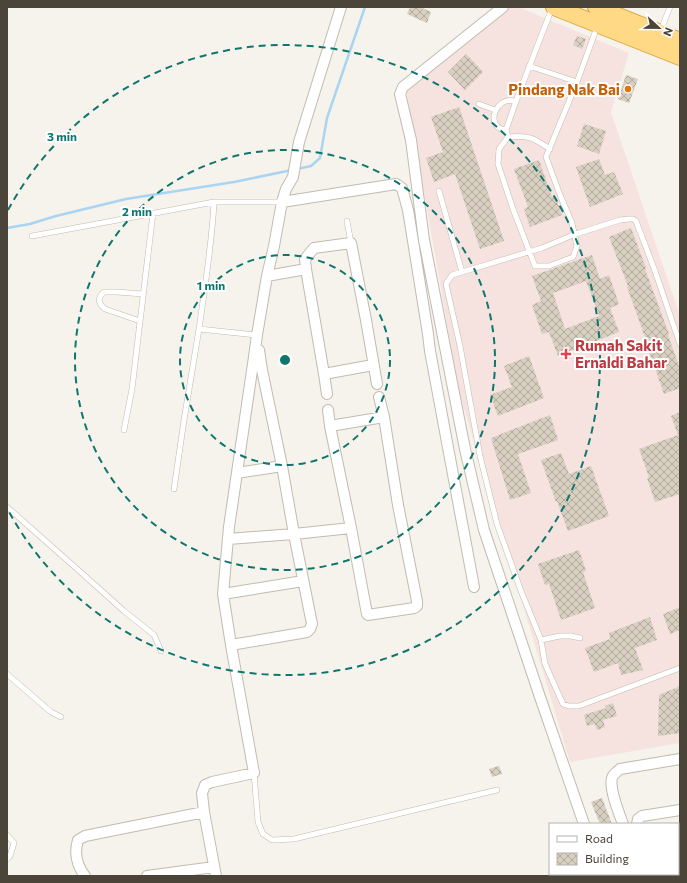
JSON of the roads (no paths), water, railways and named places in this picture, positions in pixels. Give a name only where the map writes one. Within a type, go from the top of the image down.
[{"type":"highway","points":[[553,7],[680,57]]},
{"type":"highway","points":[[596,7],[680,41]]},
{"type":"street","points":[[147,876],[215,871],[202,793],[205,786],[212,782],[254,773],[230,644],[223,594],[228,539],[257,335],[282,202],[286,189],[293,177],[299,142],[341,7]]},
{"type":"street","points":[[503,7],[403,87],[400,94],[411,140],[424,240],[465,449],[484,530],[584,823]]},
{"type":"street","points":[[282,202],[396,184],[402,188],[408,210],[430,351],[474,587]]},
{"type":"street","points":[[327,394],[305,259],[314,248],[351,243],[377,384]]},
{"type":"street","points":[[267,276],[306,269]]},
{"type":"street","points":[[230,644],[307,632],[312,624],[262,370],[257,335]]},
{"type":"street","points":[[324,374],[374,365]]},
{"type":"street","points":[[328,410],[366,614],[368,615],[414,608],[417,606],[417,601],[398,505],[384,417],[379,397]]},
{"type":"street","points":[[330,426],[384,417]]},
{"type":"street","points":[[237,473],[282,466]]},
{"type":"street","points":[[228,539],[350,528]]},
{"type":"street","points":[[223,594],[303,581]]},
{"type":"street","points":[[623,823],[611,786],[612,777],[614,774],[620,769],[680,759]]},
{"type":"street","points":[[637,823],[642,816],[680,810]]},
{"type":"street","points":[[85,876],[80,869],[76,847],[78,840],[85,836],[204,812]]},
{"type":"lane","points":[[508,137],[506,130],[516,101],[553,7]]},
{"type":"lane","points":[[660,33],[670,7]]},
{"type":"lane","points":[[550,149],[529,137],[518,136],[508,137],[499,149],[498,164],[513,210],[535,266],[549,266],[573,257],[577,246],[572,223],[546,157],[550,149],[577,82],[598,24]]},
{"type":"lane","points":[[530,66],[577,82]]},
{"type":"lane","points":[[506,130],[500,130],[496,125],[494,119],[495,110],[500,104],[508,100],[516,101]]},
{"type":"lane","points":[[479,104],[495,110]]},
{"type":"lane","points":[[439,191],[462,272]]},
{"type":"lane","points":[[174,489],[209,264],[214,202]]},
{"type":"lane","points":[[32,236],[214,202],[282,202]]},
{"type":"lane","points":[[124,430],[132,389],[153,213]]},
{"type":"lane","points":[[680,344],[655,271],[636,221],[633,219],[620,220],[574,234],[542,248],[452,274],[446,284],[460,346],[480,456],[497,524],[541,640],[544,664],[563,704],[569,706],[579,706],[680,668]]},
{"type":"lane","points":[[347,221],[351,243]]},
{"type":"lane","points":[[140,321],[105,309],[100,305],[99,301],[100,296],[104,292],[143,294]]},
{"type":"lane","points":[[199,329],[257,335]]},
{"type":"lane","points":[[7,507],[124,611],[154,635],[161,651]]},
{"type":"lane","points":[[541,640],[560,636],[580,638]]},
{"type":"lane","points":[[7,674],[51,712],[61,717]]},
{"type":"lane","points":[[254,773],[258,822],[263,834],[272,840],[294,839],[497,790]]},
{"type":"lane","points":[[7,835],[14,843],[10,856],[7,859]]},
{"type":"waterway","points":[[297,169],[311,166],[320,158],[327,118],[365,7]]},
{"type":"waterway","points":[[7,228],[30,224],[126,199],[234,182],[292,170]]},
{"type":"place","name":"Pindang Nak Bai","points":[[628,89]]},
{"type":"place","name":"Rumah Sakit Ernaldi Bahar","points":[[566,354]]}]
